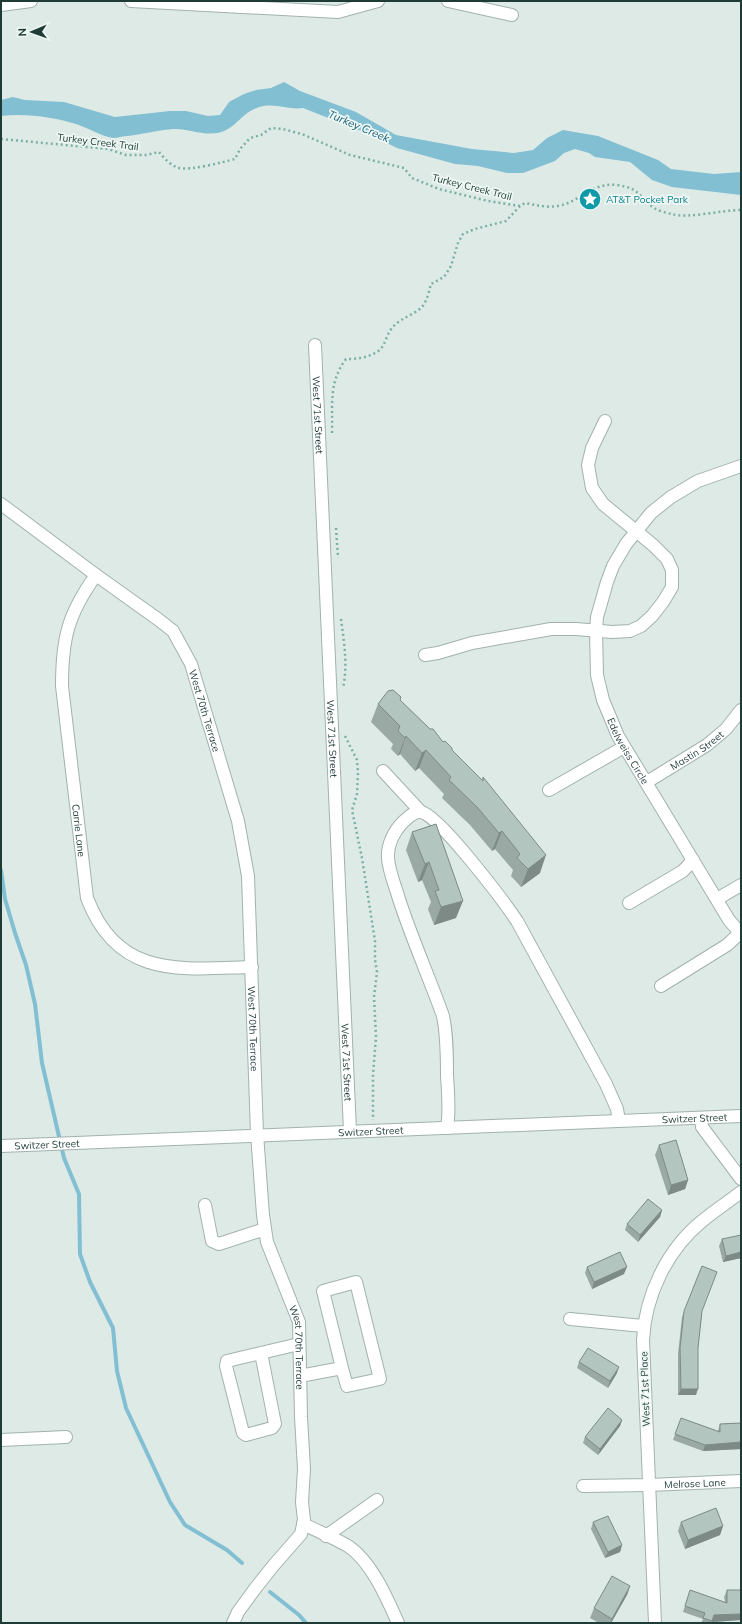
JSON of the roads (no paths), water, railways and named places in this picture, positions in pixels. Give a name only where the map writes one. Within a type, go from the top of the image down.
[{"type":"street","points":[[1,5],[31,1]]},
{"type":"street","points":[[131,1],[338,12],[378,1]]},
{"type":"street","points":[[448,1],[512,15]]},
{"type":"street","name":"West 71st Street","points":[[315,345],[350,1131]]},
{"type":"street","points":[[425,655],[438,653],[472,643],[551,629],[612,632],[630,631],[641,626],[652,616],[663,602],[672,587],[672,570],[667,558],[603,504],[592,488],[588,465],[592,448],[605,421]]},
{"type":"street","name":"Edelweiss Circle","points":[[660,986],[727,945],[740,934],[729,920],[647,782],[624,747],[612,722],[603,700],[597,675],[597,617],[606,582],[613,566],[626,544],[651,514],[683,489],[716,473],[741,466]]},
{"type":"street","name":"West 70th Terrace","points":[[1,504],[173,631],[191,664],[238,822],[248,876],[257,1134],[263,1215],[267,1242],[298,1322],[304,1468],[302,1502],[303,1524],[301,1534],[254,1590],[233,1623]]},
{"type":"street","name":"Carrie Lane","points":[[96,575],[87,587],[72,616],[64,642],[62,656],[63,694],[87,898],[91,909],[97,921],[113,941],[123,950],[157,966],[188,969],[252,967]]},
{"type":"street","name":"Mastin Street","points":[[647,782],[707,745],[726,729],[741,710]]},
{"type":"street","points":[[549,790],[624,747]]},
{"type":"street","points":[[383,771],[421,812],[429,816],[453,840],[502,898],[517,921],[606,1084],[617,1109],[619,1121]]},
{"type":"street","points":[[421,812],[412,814],[400,825],[390,841],[388,856],[390,871],[404,914],[443,1016],[446,1030],[447,1056],[449,1115],[447,1128]]},
{"type":"street","points":[[629,903],[683,871],[693,860]]},
{"type":"street","points":[[717,899],[741,885]]},
{"type":"street","name":"Switzer Street","points":[[1,1146],[257,1134],[741,1116]]},
{"type":"street","points":[[701,1118],[702,1127],[741,1179]]},
{"type":"street","name":"West 71st Place","points":[[655,1623],[643,1326],[648,1305],[660,1275],[677,1247],[701,1222],[741,1192]]},
{"type":"street","points":[[205,1205],[212,1241],[219,1244],[265,1229]]},
{"type":"street","points":[[356,1282],[380,1379],[347,1386],[342,1368],[323,1291],[356,1282]]},
{"type":"street","points":[[570,1319],[643,1326]]},
{"type":"street","points":[[261,1353],[275,1424],[272,1428],[246,1435],[243,1433],[226,1366],[228,1361],[261,1353],[299,1344]]},
{"type":"street","points":[[300,1376],[342,1368]]},
{"type":"street","points":[[1,1440],[66,1437]]},
{"type":"street","name":"Melrose Lane","points":[[583,1486],[741,1481]]},
{"type":"street","points":[[326,1536],[377,1500]]},
{"type":"street","points":[[303,1524],[348,1547],[361,1558],[383,1589],[398,1623]]},
{"type":"water","name":"Turkey Creek","points":[[284,82],[300,91],[356,112],[396,135],[472,149],[514,153],[533,150],[547,138],[563,130],[598,136],[658,160],[671,169],[714,174],[741,172],[741,195],[672,187],[652,180],[630,162],[595,157],[589,153],[575,149],[564,153],[555,161],[523,173],[507,173],[478,166],[455,164],[397,148],[369,134],[303,108],[264,106],[246,114],[234,125],[224,131],[211,134],[173,129],[113,138],[79,125],[50,118],[30,115],[1,116],[1,100],[13,97],[25,100],[64,102],[115,117],[170,111],[186,111],[208,116],[220,115],[229,102],[244,94],[256,90],[271,88]]},
{"type":"waterway","points":[[1,870],[5,899],[26,965],[35,1004],[42,1063],[64,1158],[79,1194],[80,1254],[90,1282],[113,1328],[117,1371],[126,1408],[170,1502],[185,1525],[227,1550],[242,1563]]},
{"type":"waterway","points":[[270,1592],[299,1615],[306,1623]]},
{"type":"place","name":"AT&T Pocket Park","points":[[590,199]]}]
